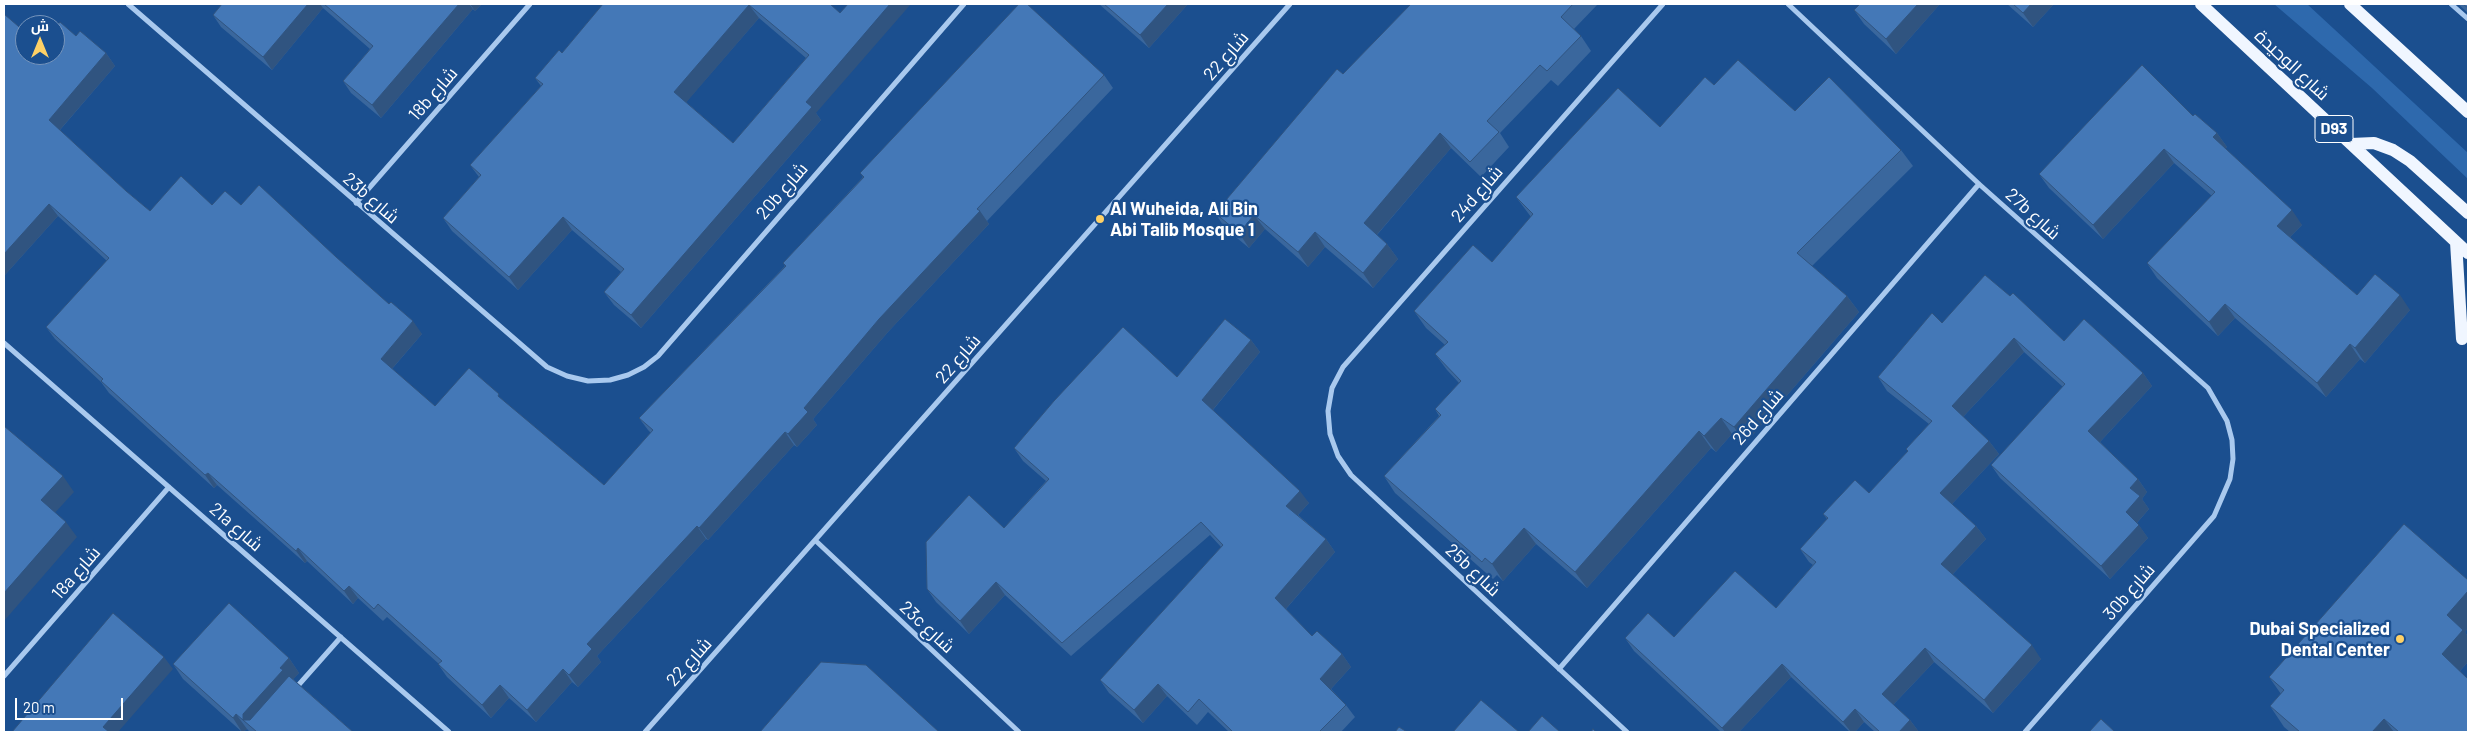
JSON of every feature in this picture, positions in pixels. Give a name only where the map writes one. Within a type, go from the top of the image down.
[{"type":"main road","name":"شارع الوحيدة","points":[[2201,4],[2468,253]]},
{"type":"main road","points":[[2350,4],[2468,112]]},
{"type":"main road","points":[[2351,144],[2374,143],[2393,150],[2410,161],[2468,213]]},
{"type":"main road","points":[[2456,242],[2462,339]]},
{"type":"street","name":"23b شارع","points":[[128,4],[546,367],[566,376],[588,381],[610,380]]},
{"type":"street","name":"18b شارع","points":[[356,203],[530,4]]},
{"type":"street","name":"20b شارع","points":[[610,380],[644,367],[658,356],[964,4]]},
{"type":"street","name":"شارع 22","points":[[645,732],[1290,4]]},
{"type":"street","name":"24d شارع","points":[[1328,411],[1332,388],[1342,367],[1663,4]]},
{"type":"street","name":"27b شارع","points":[[1788,4],[1978,184],[2208,388],[2227,421],[2232,440],[2233,459]]},
{"type":"street","points":[[2452,4],[2468,19]]},
{"type":"street","name":"26d شارع","points":[[1559,669],[1978,184]]},
{"type":"street","name":"21a شارع","points":[[4,343],[449,732]]},
{"type":"street","name":"25b شارع","points":[[1328,411],[1330,434],[1338,456],[1351,475],[1627,732]]},
{"type":"street","name":"30b شارع","points":[[2025,732],[2214,516],[2224,498],[2230,479],[2233,459]]},
{"type":"street","name":"18a شارع","points":[[4,676],[169,487]]},
{"type":"street","name":"23c شارع","points":[[816,541],[1019,732]]},
{"type":"street","points":[[289,696],[341,637]]},
{"type":"shaded area","points":[[2274,4],[2307,4],[2468,153],[2468,179],[2372,88]]},
{"type":"building","points":[[222,4],[308,4],[263,57],[213,15]]},
{"type":"building","points":[[324,4],[459,4],[372,105],[343,81],[373,46]]},
{"type":"building","points":[[603,4],[830,4],[840,13],[848,4],[890,4],[806,102],[812,107],[631,315],[604,292],[624,269],[563,217],[509,277],[443,218],[481,175],[470,165],[543,84],[535,78],[559,50],[562,53]],"holes":[[[749,5],[809,55],[733,143],[674,92]]]},
{"type":"building","points":[[1019,4],[1027,4],[1104,75],[977,209],[980,211],[879,319],[804,408],[808,412],[788,434],[785,432],[699,528],[697,526],[587,644],[592,649],[569,675],[563,669],[527,710],[500,685],[482,705],[438,664],[442,661],[378,604],[374,609],[349,586],[344,591],[298,548],[296,551],[208,473],[205,475],[101,381],[103,379],[46,327],[109,258],[49,204],[4,254],[4,14],[15,23],[15,65],[65,65],[65,26],[76,36],[80,31],[106,53],[49,120],[150,211],[181,176],[212,205],[225,191],[241,205],[259,185],[389,304],[391,302],[413,321],[381,359],[435,406],[469,368],[499,394],[498,396],[604,485],[653,430],[639,418],[786,266],[783,263],[864,177],[860,173]]},
{"type":"building","points":[[1104,4],[1168,4],[1140,35]]},
{"type":"building","points":[[1411,4],[1573,4],[1561,17],[1581,36],[1547,71],[1540,65],[1487,121],[1499,132],[1470,162],[1440,133],[1364,223],[1387,244],[1363,273],[1315,232],[1298,252],[1254,215],[1239,233],[1215,213],[1337,69],[1343,74]]},
{"type":"building","points":[[1860,4],[1918,4],[1886,39],[1854,10]]},
{"type":"building","points":[[2013,4],[2031,4],[2023,13]]},
{"type":"building","points":[[1738,60],[1795,111],[1829,77],[1901,150],[1797,253],[1847,296],[1734,427],[1721,418],[1704,436],[1699,431],[1575,572],[1524,528],[1492,564],[1485,558],[1482,562],[1384,476],[1441,415],[1435,409],[1461,381],[1435,354],[1448,342],[1414,311],[1473,245],[1492,262],[1533,214],[1516,197],[1618,88],[1660,127],[1705,77],[1714,85]]},
{"type":"building","points":[[2142,65],[2193,116],[2195,114],[2217,133],[2213,137],[2292,210],[2277,226],[2357,295],[2375,274],[2400,295],[2355,348],[2350,344],[2317,383],[2225,304],[2209,322],[2147,263],[2215,192],[2164,149],[2093,225],[2039,174]]},
{"type":"building","points":[[1985,275],[2010,296],[2013,293],[2064,341],[2084,319],[2143,373],[2088,431],[2138,479],[2130,488],[2140,496],[2126,512],[2139,525],[2101,566],[1991,465],[2065,384],[2014,338],[1952,406],[1989,441],[1940,493],[1976,526],[1941,564],[2032,645],[1984,700],[1925,648],[1882,694],[1910,720],[1899,732],[1880,732],[1855,709],[1843,722],[1782,664],[1722,728],[1625,638],[1648,613],[1674,637],[1735,571],[1776,608],[1816,562],[1800,549],[1828,518],[1823,514],[1855,480],[1869,493],[1908,451],[1906,449],[1932,421],[1878,377],[1932,313],[1942,323]]},
{"type":"building","points":[[1225,319],[1251,340],[1202,400],[1300,491],[1286,506],[1326,539],[1275,598],[1312,636],[1317,631],[1342,654],[1320,679],[1346,705],[1319,732],[1233,732],[1199,699],[1188,712],[1158,684],[1134,710],[1100,680],[1223,545],[1201,522],[1062,643],[996,582],[960,621],[927,589],[926,542],[969,495],[1004,528],[1049,479],[1014,448],[1054,401],[1123,327],[1177,377]]},
{"type":"building","points":[[4,426],[63,476],[41,500],[66,522],[4,593]]},
{"type":"building","name":"Dubai Specialized Dental Center","points":[[2404,524],[2468,580],[2468,591],[2447,615],[2463,630],[2442,654],[2468,679],[2468,732],[2399,732],[2384,719],[2372,732],[2300,732],[2270,706],[2284,690],[2269,677]]},
{"type":"building","points":[[229,603],[289,658],[280,668],[283,670],[243,714],[243,720],[236,714],[233,718],[173,664]]},
{"type":"building","points":[[113,613],[164,657],[103,727],[109,732],[12,732]]},
{"type":"building","points":[[821,662],[866,665],[939,732],[760,732]]},
{"type":"building","points":[[289,676],[353,732],[257,732],[243,720],[250,720]]},
{"type":"building","points":[[1481,700],[1519,732],[1453,732]]},
{"type":"building","points":[[1542,716],[1560,732],[1528,732]]},
{"type":"building","points":[[2101,719],[2115,732],[2089,732]]},
{"type":"building","points":[[1399,727],[1407,732],[1395,732]]},
{"type":"place","name":"Al Wuheida, Ali Bin Abi Talib Mosque 1","points":[[1100,219]]},
{"type":"place","name":"Dubai Specialized Dental Center","points":[[2400,639]]}]
